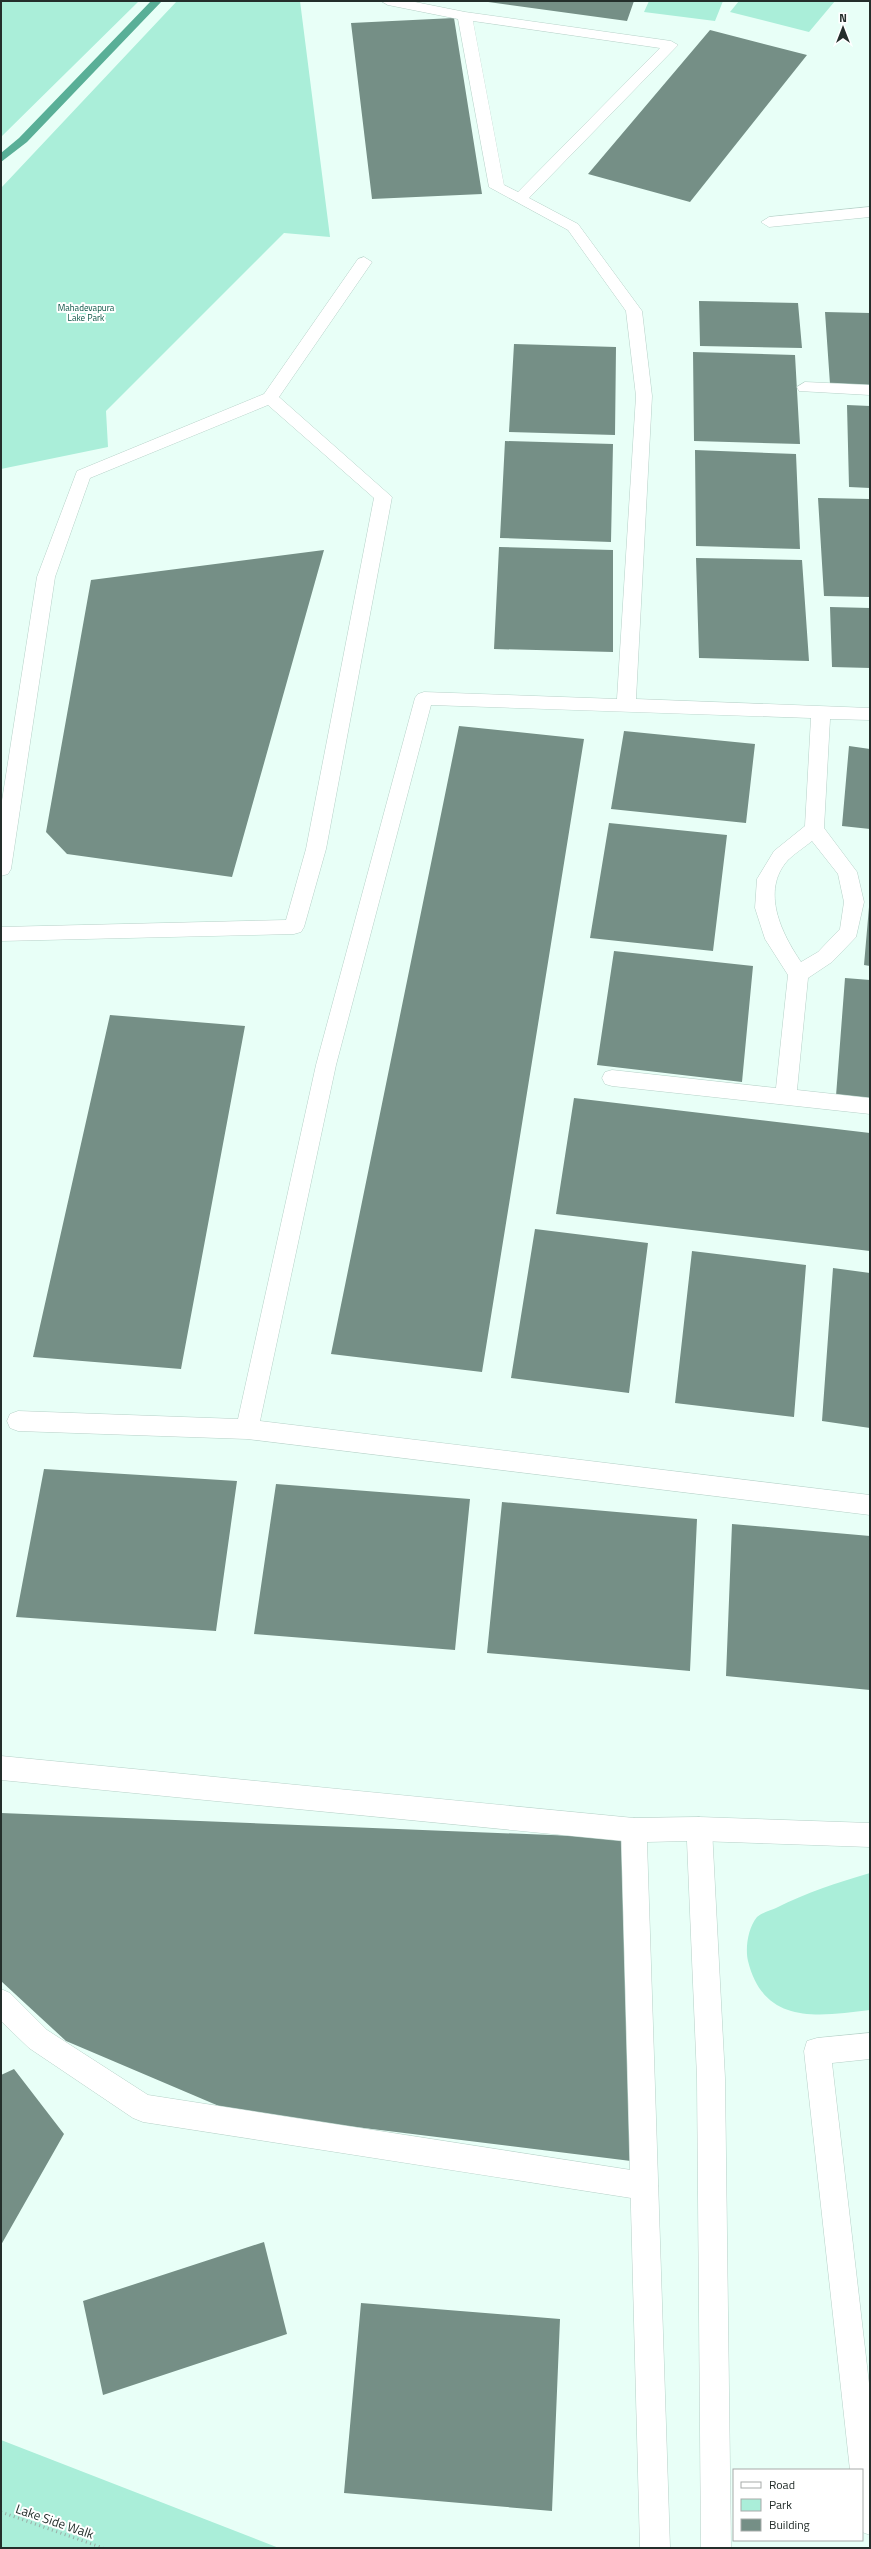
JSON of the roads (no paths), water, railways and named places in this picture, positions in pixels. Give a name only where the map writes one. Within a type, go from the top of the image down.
[{"type":"street","points":[[388,1],[465,16],[671,44],[520,199]]},
{"type":"street","points":[[465,16],[497,187],[573,226],[634,311],[644,396],[626,706]]},
{"type":"street","points":[[770,222],[870,212]]},
{"type":"street","points":[[1,869],[46,577],[83,475],[270,398],[364,262]]},
{"type":"street","points":[[805,387],[870,390]]},
{"type":"street","points":[[1,934],[294,927],[316,849],[383,497],[270,398]]},
{"type":"street","points":[[247,1429],[326,1065],[424,698],[870,714]]},
{"type":"street","points":[[798,974],[825,957],[849,932],[854,902],[847,872],[814,829],[821,712]]},
{"type":"street","points":[[786,1096],[798,974],[775,939],[765,908],[767,879],[781,856],[814,829]]},
{"type":"street","points":[[612,1078],[870,1106]]},
{"type":"street","points":[[18,1421],[247,1429],[870,1505]]},
{"type":"street","points":[[1,1768],[634,1830],[700,1829],[870,1835]]},
{"type":"street","points":[[700,1829],[711,2078],[716,2548]]},
{"type":"street","points":[[634,1830],[655,2548]]},
{"type":"street","points":[[1,2002],[38,2039],[143,2108],[644,2186]]},
{"type":"street","points":[[870,2046],[818,2051],[870,2520]]},
{"type":"waterway","points":[[1,159],[23,140],[157,1]]},
{"type":"park label","name":"Mahadevapura Lake Park","points":[[86,312]]}]
